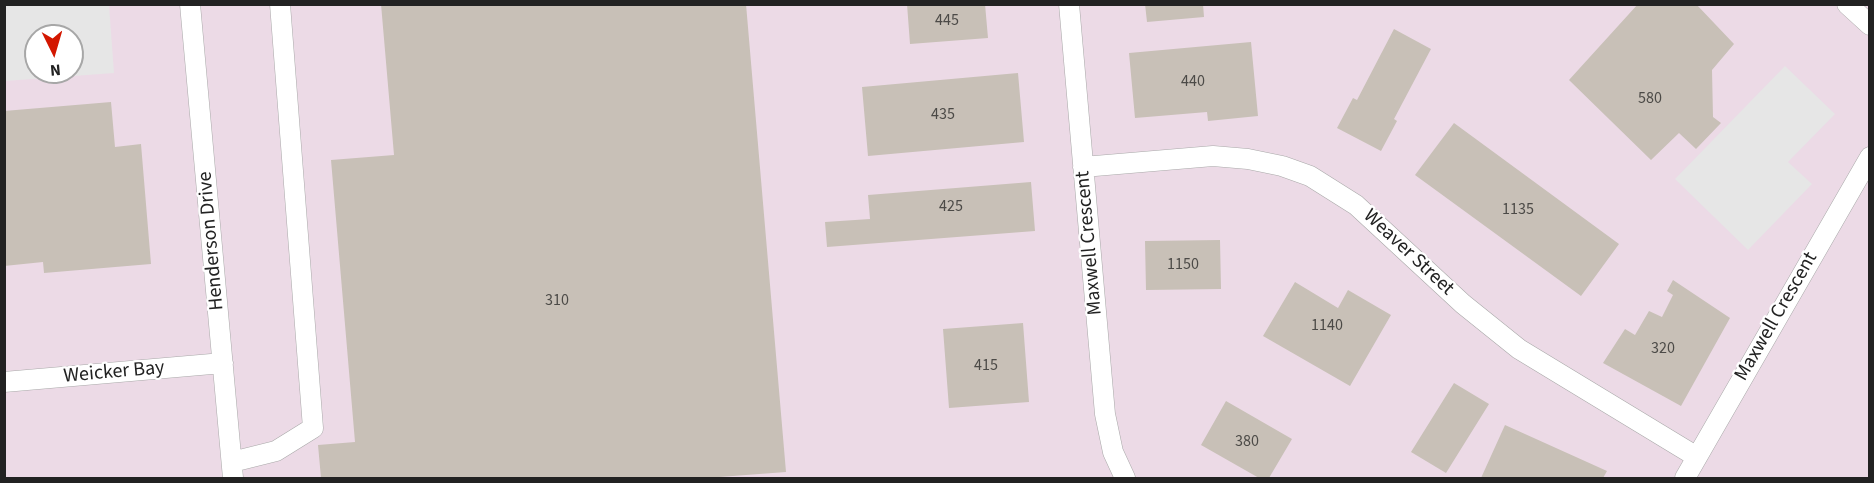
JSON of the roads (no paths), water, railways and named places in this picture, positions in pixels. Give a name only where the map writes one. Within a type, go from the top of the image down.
[{"type":"street","name":"Henderson Drive","points":[[190,4],[233,470]]},
{"type":"street","points":[[233,470],[276,451],[313,428],[280,4]]},
{"type":"street","name":"Maxwell Crescent","points":[[1069,4],[1104,414],[1113,452],[1125,478]]},
{"type":"street","points":[[1847,4],[1869,25]]},
{"type":"street","name":"Weaver Street","points":[[1083,167],[1213,156],[1248,159],[1282,166],[1310,176],[1333,188],[1356,205],[1463,304],[1519,349],[1697,457]]},
{"type":"street","name":"Maxwell Crescent","points":[[1685,478],[1869,157]]},
{"type":"street","name":"Weicker Bay","points":[[4,382],[223,363]]}]
